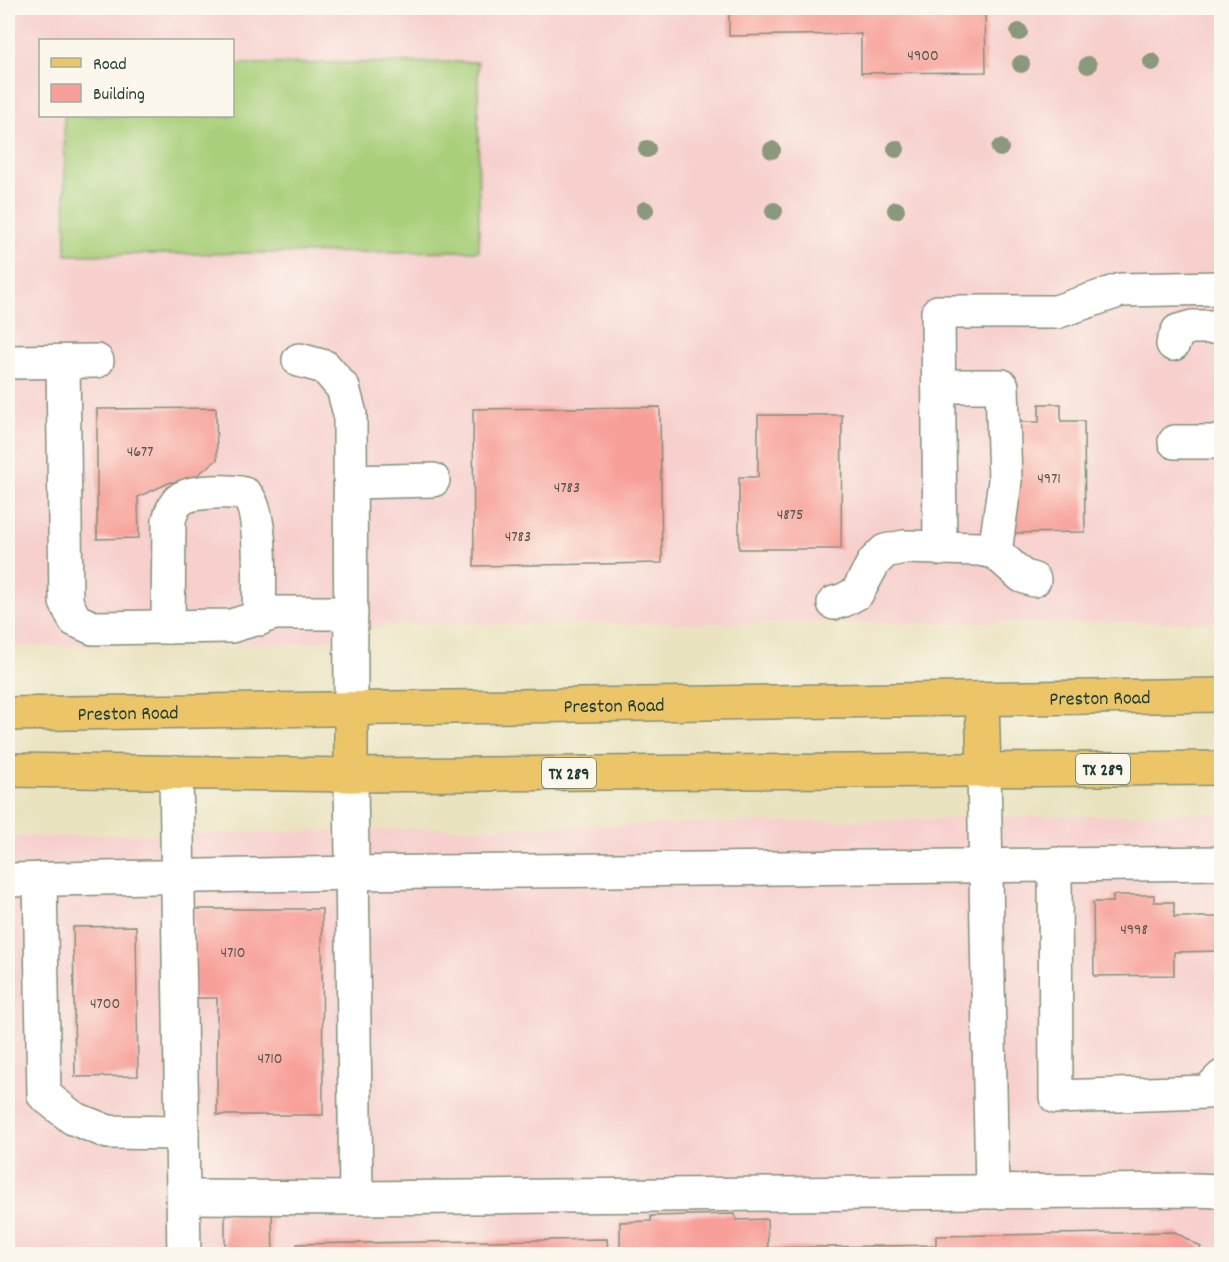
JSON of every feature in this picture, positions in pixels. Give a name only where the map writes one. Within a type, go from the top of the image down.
[{"type":"main road","name":"Preston Road","points":[[8,714],[1221,695]]},
{"type":"main road","points":[[982,699],[984,771]]},
{"type":"main road","points":[[351,709],[351,775]]},
{"type":"main road","name":"TX 289","points":[[8,770],[351,775],[1221,768]]},
{"type":"lane","points":[[940,549],[938,312],[1056,312],[1121,290],[1221,288]]},
{"type":"lane","points":[[1173,344],[1178,331],[1192,327],[1221,327]]},
{"type":"lane","points":[[299,360],[326,367],[343,388],[350,414],[351,709]]},
{"type":"lane","points":[[8,362],[97,361]]},
{"type":"lane","points":[[63,362],[66,602],[75,620],[93,628],[231,626],[275,614],[351,613]]},
{"type":"lane","points":[[939,386],[1002,386],[1005,481],[995,552]]},
{"type":"lane","points":[[1175,442],[1221,442]]},
{"type":"lane","points":[[351,482],[434,480]]},
{"type":"lane","points":[[168,627],[169,520],[173,506],[180,498],[207,492],[239,492],[246,495],[252,505],[257,527],[259,619]]},
{"type":"lane","points":[[834,603],[857,593],[874,562],[885,551],[904,547],[979,549],[995,552],[1022,576],[1034,580]]},
{"type":"lane","points":[[984,771],[992,1192]]},
{"type":"lane","points":[[176,772],[184,1254]]},
{"type":"lane","points":[[351,775],[356,1198]]},
{"type":"lane","points":[[8,880],[352,873],[1221,863]]},
{"type":"lane","points":[[1055,864],[1056,1097],[1207,1092],[1221,1077]]},
{"type":"lane","points":[[40,879],[44,1095],[73,1118],[108,1132],[182,1133]]},
{"type":"lane","points":[[184,1197],[356,1198],[1221,1191]]},
{"type":"shaded area","points":[[8,8],[1221,8],[1221,622],[390,624],[306,644],[8,646]]},
{"type":"shaded area","points":[[1221,813],[1221,1254],[8,1254],[8,837]]},
{"type":"green space","points":[[478,62],[479,251],[66,255],[64,117],[234,117],[234,64]]},
{"type":"building","points":[[729,8],[985,8],[986,72],[861,73],[861,34],[729,36]]},
{"type":"building","points":[[1039,404],[1061,404],[1061,421],[1084,421],[1085,532],[1014,533],[1012,422],[1039,422]]},
{"type":"building","points":[[660,407],[662,563],[474,566],[473,409]]},
{"type":"building","points":[[216,408],[217,460],[197,475],[197,483],[171,482],[138,497],[139,538],[97,539],[97,409]]},
{"type":"building","points":[[758,415],[842,415],[841,549],[739,549],[739,477],[758,477]]},
{"type":"building","points":[[1113,895],[1154,895],[1154,902],[1174,902],[1174,917],[1222,917],[1222,951],[1174,952],[1174,975],[1094,976],[1093,902],[1113,902]]},
{"type":"building","points":[[194,909],[322,909],[323,1115],[217,1115],[217,998],[194,998]]},
{"type":"building","points":[[136,926],[138,1076],[75,1077],[73,927]]},
{"type":"building","points":[[272,1213],[273,1254],[225,1254],[225,1214]]},
{"type":"building","points":[[735,1214],[736,1220],[767,1219],[768,1248],[936,1245],[936,1236],[1175,1232],[1201,1247],[1197,1254],[297,1254],[297,1244],[607,1239],[608,1250],[620,1250],[620,1222],[651,1221],[651,1216]]}]
